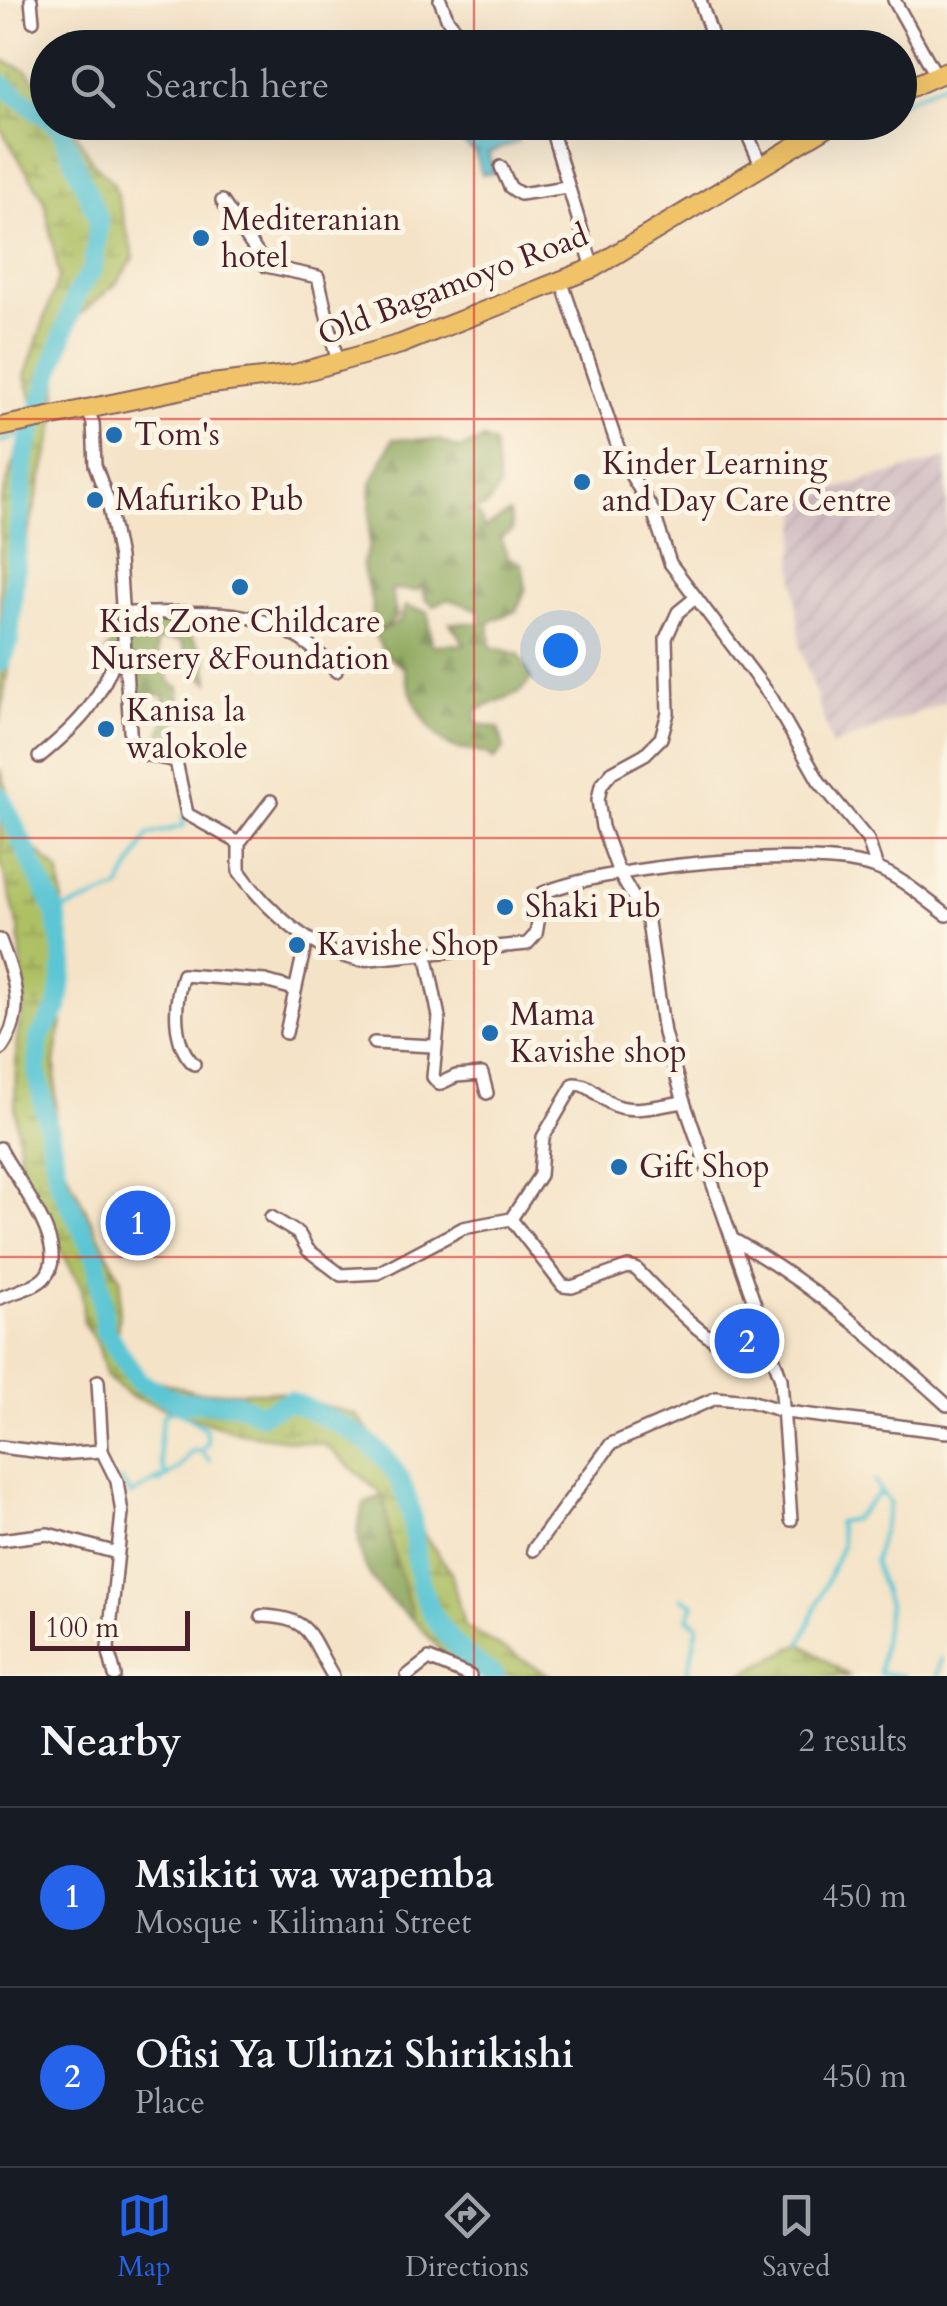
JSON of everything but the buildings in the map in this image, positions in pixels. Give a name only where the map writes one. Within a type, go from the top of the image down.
[{"type":"main road","points":[[917,84],[942,73]]},
{"type":"main road","name":"Old Bagamoyo Road","points":[[0,427],[86,406],[338,364],[562,283],[806,140]]},
{"type":"street","points":[[30,0],[32,21]]},
{"type":"street","points":[[440,0],[456,30]]},
{"type":"street","points":[[700,0],[710,30]]},
{"type":"street","points":[[894,0],[914,30]]},
{"type":"street","points":[[917,35],[942,73]]},
{"type":"street","points":[[554,140],[593,268]]},
{"type":"street","points":[[750,140],[762,167]]},
{"type":"street","points":[[501,166],[510,187],[520,194],[567,187]]},
{"type":"street","points":[[222,201],[266,266],[318,277],[338,364]]},
{"type":"street","points":[[562,283],[623,462],[653,511],[670,564],[771,697],[818,781],[868,840],[877,868]]},
{"type":"street","points":[[86,406],[93,423],[95,465],[113,523],[123,613],[129,739],[134,751],[176,761],[187,814],[239,843]]},
{"type":"street","points":[[694,599],[678,612],[666,638],[668,713],[661,738],[601,785],[602,827],[618,873],[648,922],[664,1033],[684,1102],[781,1379],[791,1520]]},
{"type":"street","points":[[123,613],[248,613],[305,639],[336,671]]},
{"type":"street","points":[[39,757],[83,720],[102,692],[122,641]]},
{"type":"street","points":[[271,801],[239,843],[239,871],[306,940],[339,958],[360,960],[527,944],[536,934],[543,893],[618,873],[717,862],[822,861],[877,868],[947,914]]},
{"type":"street","points":[[0,940],[15,983],[18,1018],[0,1050]]},
{"type":"street","points":[[286,1033],[306,940]]},
{"type":"street","points":[[426,953],[439,1017],[432,1078],[439,1084],[456,1076],[482,1074],[487,1093]]},
{"type":"street","points":[[194,1064],[184,1055],[178,1038],[184,975],[264,981],[294,989]]},
{"type":"street","points":[[374,1043],[433,1046]]},
{"type":"street","points":[[271,1217],[299,1234],[308,1250],[341,1275],[378,1273],[464,1228],[511,1219],[536,1184],[543,1138],[574,1084],[588,1086],[611,1104],[628,1108],[684,1102]]},
{"type":"street","points":[[0,1148],[44,1222],[50,1262],[40,1281],[0,1298]]},
{"type":"street","points":[[511,1219],[563,1286],[636,1269],[703,1330],[740,1356],[770,1353]]},
{"type":"street","points":[[734,1240],[780,1266],[844,1313],[947,1405]]},
{"type":"street","points":[[98,1381],[102,1450],[121,1493],[108,1648],[114,1676]]},
{"type":"street","points":[[533,1550],[611,1444],[716,1398],[750,1401],[786,1412],[947,1432]]},
{"type":"street","points":[[0,1447],[59,1454],[102,1450]]},
{"type":"street","points":[[0,1540],[48,1534],[118,1553]]},
{"type":"street","points":[[261,1616],[291,1617],[303,1624],[333,1676]]},
{"type":"street","points":[[407,1676],[429,1659],[470,1676]]},
{"type":"shaded area","points":[[947,458],[947,701],[832,746],[800,645],[793,563],[801,499]]},
{"type":"green space","points":[[0,59],[30,75],[30,140],[80,140],[93,163],[114,184],[134,258],[115,285],[79,315],[59,366],[54,428],[27,538],[0,722],[0,505],[33,402],[25,377],[59,276],[44,199],[0,128]]},
{"type":"green space","points":[[393,439],[439,440],[459,449],[484,439],[494,444],[499,489],[486,507],[468,511],[480,515],[484,529],[509,513],[512,531],[500,538],[508,557],[522,564],[526,588],[516,611],[489,622],[491,647],[519,654],[531,679],[520,692],[477,710],[475,723],[499,728],[504,749],[494,760],[484,753],[454,748],[440,739],[419,710],[404,668],[384,653],[374,633],[367,632],[373,608],[362,565],[369,547],[371,483]],"holes":[[[421,586],[426,600],[434,606],[449,599],[479,610],[482,623],[450,623],[465,644],[432,645],[428,612],[405,606],[400,621],[379,632],[397,617],[391,589],[417,591]]]},
{"type":"green space","points":[[120,609],[135,627],[150,615],[158,623],[185,629],[205,654],[209,682],[192,671],[181,641],[156,640],[158,659],[173,685],[179,687],[181,752],[167,753],[160,734],[165,721],[164,695],[133,694],[131,657],[127,653],[111,656],[106,652],[118,633],[113,617]]},
{"type":"green space","points":[[0,769],[23,837],[60,873],[70,976],[55,1062],[56,1150],[121,1280],[117,1333],[130,1367],[150,1379],[195,1392],[280,1392],[356,1415],[394,1464],[425,1536],[451,1572],[464,1626],[551,1676],[463,1676],[413,1619],[390,1539],[384,1496],[325,1445],[240,1433],[131,1397],[107,1377],[98,1345],[84,1324],[81,1287],[22,1179],[15,1105],[17,1037],[24,1002],[19,928],[0,860]]},
{"type":"green space","points":[[396,1489],[468,1660],[386,1596],[361,1556],[359,1531],[364,1504]]},
{"type":"green space","points":[[801,1643],[849,1676],[739,1676]]},
{"type":"water","points":[[460,140],[518,140],[488,153],[494,173],[482,174],[475,153]]},
{"type":"waterway","points":[[917,95],[947,81]]},
{"type":"waterway","points":[[0,83],[30,105]]},
{"type":"waterway","points":[[0,662],[9,640],[25,454],[76,295],[93,268],[99,220],[65,140]]},
{"type":"waterway","points":[[0,442],[33,430]]},
{"type":"waterway","points":[[175,730],[175,747]]},
{"type":"waterway","points":[[0,796],[56,913],[64,963],[58,1008],[39,1038],[37,1071],[59,1182],[97,1259],[105,1331],[139,1382],[178,1402],[237,1403],[261,1414],[289,1401],[348,1429],[375,1449],[403,1487],[420,1580],[430,1609],[458,1647],[494,1676]]},
{"type":"waterway","points":[[56,913],[119,889],[148,835],[184,826],[183,816]]},
{"type":"waterway","points":[[161,1393],[175,1409],[205,1428],[208,1443],[201,1451],[210,1461]]},
{"type":"waterway","points":[[121,1480],[131,1495],[166,1475],[160,1455],[163,1415],[175,1409]]},
{"type":"waterway","points":[[158,1483],[179,1468],[192,1451],[201,1451]]},
{"type":"waterway","points":[[801,1643],[842,1545],[838,1522],[853,1519],[881,1492],[874,1481]]},
{"type":"waterway","points":[[881,1492],[890,1502],[874,1561],[888,1605],[879,1673],[903,1676]]},
{"type":"waterway","points":[[682,1598],[694,1604],[688,1618],[698,1625],[687,1676]]},
{"type":"waterway","points":[[937,1676],[941,1659]]},
{"type":"place","name":"Mediteranian hotel","points":[[201,238]]},
{"type":"place","name":"Tom's","points":[[114,435]]},
{"type":"place","name":"Kinder Learning and Day Care Centre","points":[[582,482]]},
{"type":"place","name":"Mafuriko Pub","points":[[95,500]]},
{"type":"place","name":"Kids Zone Childcare Nursery &Foundation","points":[[240,587]]},
{"type":"place","name":"Kanisa la walokole","points":[[106,729]]},
{"type":"place","name":"Shaki Pub","points":[[505,907]]},
{"type":"place","name":"Kavishe Shop","points":[[297,945]]},
{"type":"place","name":"Mama Kavishe shop","points":[[490,1033]]},
{"type":"place","name":"Gift Shop","points":[[619,1167]]},
{"type":"place","name":"Msikiti wa wapemba","points":[[138,1223]]},
{"type":"place","name":"Ofisi Ya Ulinzi Shirikishi","points":[[747,1341]]}]
